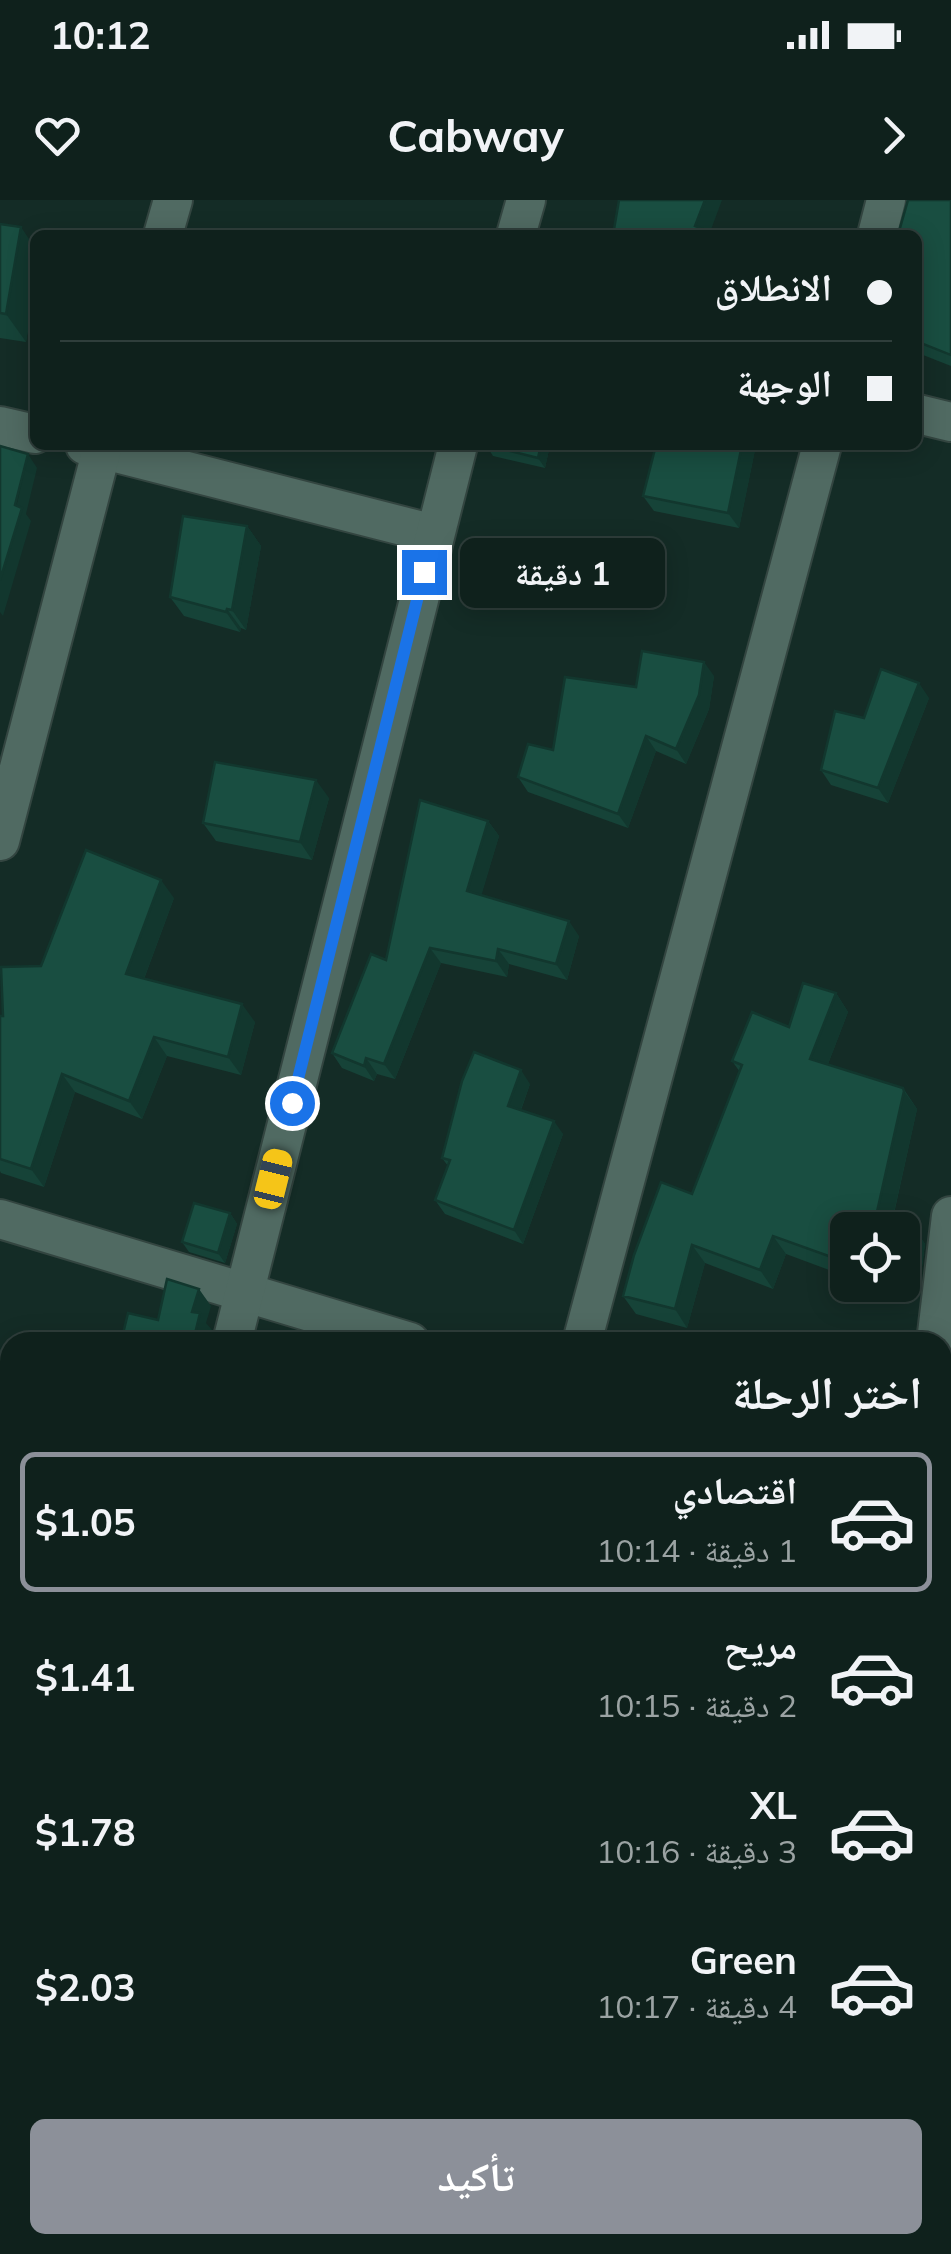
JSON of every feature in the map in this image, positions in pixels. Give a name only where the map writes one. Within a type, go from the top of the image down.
[{"type":"street","points":[[164,230],[173,200]]},
{"type":"street","points":[[517,230],[526,200]]},
{"type":"street","points":[[878,230],[886,200]]},
{"type":"street","points":[[922,415],[951,422]]},
{"type":"street","points":[[0,426],[30,433]]},
{"type":"street","points":[[0,842],[96,450]]},
{"type":"street","points":[[112,450],[434,534]]},
{"type":"street","points":[[235,1332],[457,450]]},
{"type":"street","points":[[585,1332],[821,450]]},
{"type":"street","points":[[937,1332],[951,1216]]},
{"type":"street","points":[[0,1219],[376,1332]]},
{"type":"building","points":[[619,200],[705,200],[695,226],[706,230],[614,230]]},
{"type":"building","points":[[908,200],[951,200],[951,355],[922,344],[922,230],[899,230]]},
{"type":"building","points":[[0,224],[21,227],[6,314],[0,313]]},
{"type":"building","points":[[0,446],[28,454],[15,505],[22,508],[0,580]]},
{"type":"building","points":[[506,450],[540,450],[538,458]]},
{"type":"building","points":[[655,450],[741,450],[728,513],[643,496]]},
{"type":"building","points":[[183,516],[247,526],[232,610],[226,612],[170,597]]},
{"type":"building","points":[[642,651],[704,662],[699,695],[676,749],[646,736],[618,814],[518,777],[528,744],[553,750],[565,677],[636,687]]},
{"type":"building","points":[[881,669],[919,683],[878,788],[821,770],[835,711],[864,718]]},
{"type":"building","points":[[215,762],[316,780],[300,842],[203,823]]},
{"type":"building","points":[[420,800],[488,821],[467,891],[569,921],[556,964],[498,949],[496,961],[430,948],[384,1064],[366,1058],[364,1066],[332,1053],[371,954],[386,960]]},
{"type":"building","points":[[86,850],[161,880],[126,974],[242,1004],[228,1057],[154,1037],[129,1101],[62,1074],[31,1169],[0,1159],[1,967],[41,966]]},
{"type":"building","points":[[803,983],[836,993],[810,1059],[903,1088],[877,1212],[830,1212],[830,1257],[773,1236],[760,1270],[692,1245],[675,1309],[623,1296],[661,1182],[692,1194],[742,1065],[732,1061],[752,1012],[789,1027]]},
{"type":"building","points":[[474,1052],[521,1070],[508,1106],[554,1121],[514,1230],[435,1200],[450,1160],[442,1158],[462,1081]]},
{"type":"building","points":[[194,1203],[230,1213],[218,1253],[182,1242]]},
{"type":"building","points":[[167,1279],[199,1289],[192,1312],[200,1313],[195,1332],[123,1332],[128,1313],[158,1320]]},
{"type":"route","points":[[292,1103],[424,572]]}]
